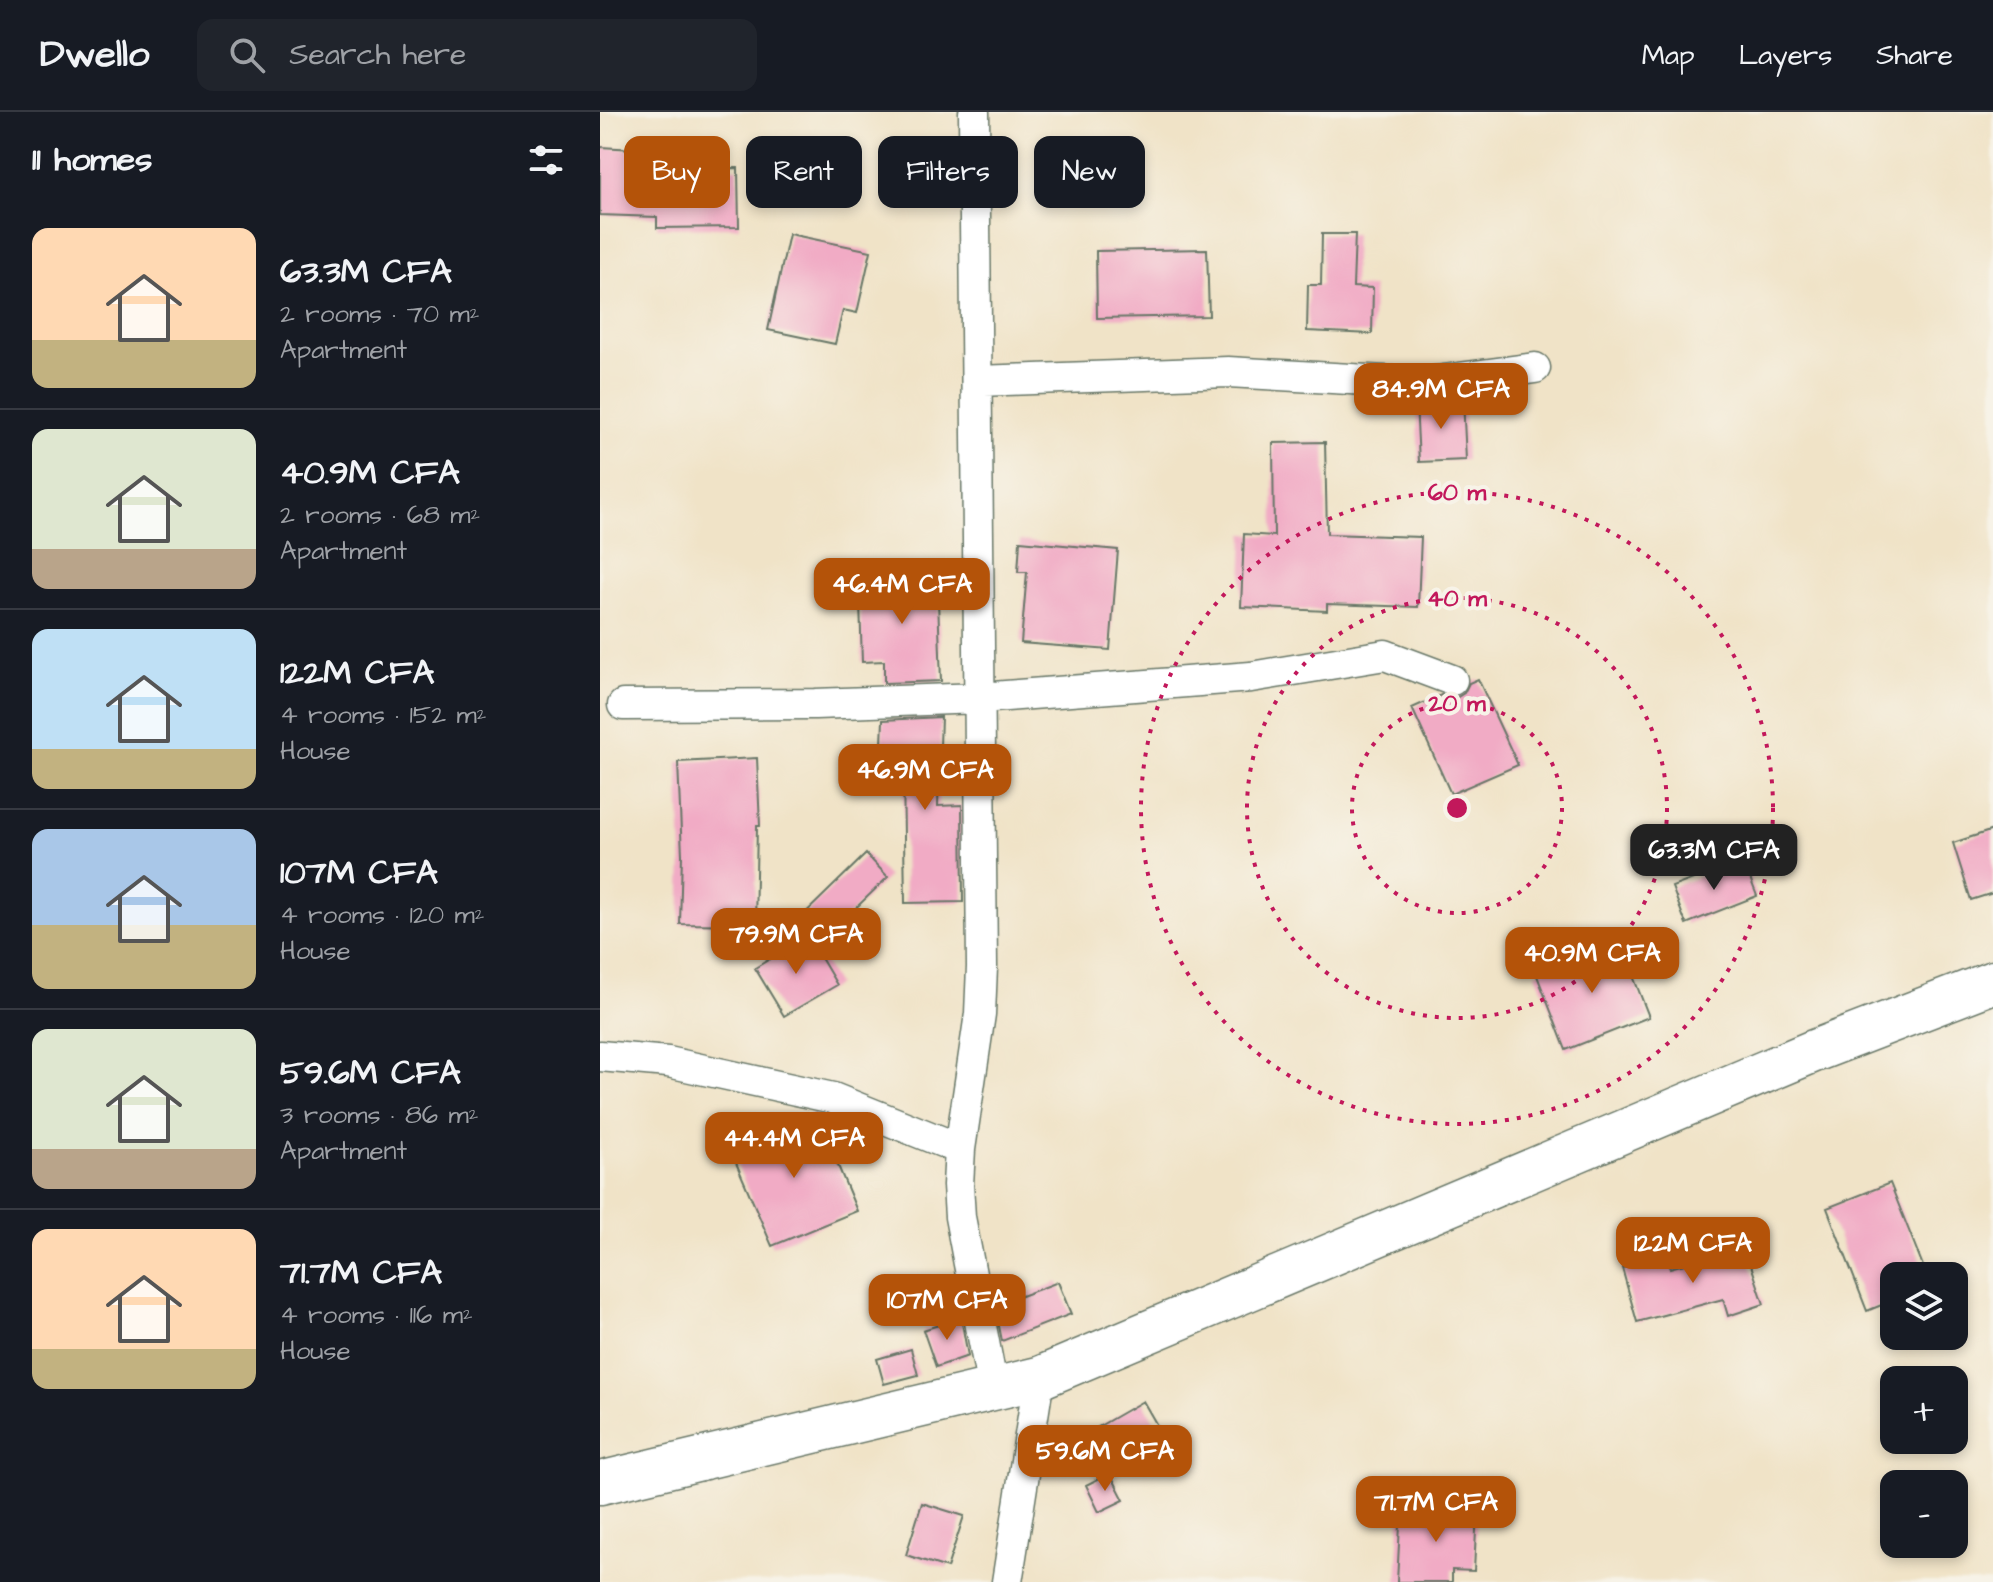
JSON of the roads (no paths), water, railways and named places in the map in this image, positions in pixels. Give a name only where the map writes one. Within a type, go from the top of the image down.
[{"type":"street","points":[[974,112],[982,967],[980,1014],[960,1149],[960,1217],[993,1389]]},
{"type":"street","points":[[977,381],[1228,372],[1420,383],[1535,368]]},
{"type":"street","points":[[623,705],[815,704],[980,698],[1251,677],[1385,655],[1452,680]]},
{"type":"street","points":[[600,1483],[1039,1378],[1814,1051],[1993,982]]},
{"type":"street","points":[[600,1056],[668,1062],[833,1098],[960,1149]]},
{"type":"street","points":[[1007,1582],[1039,1378]]}]
